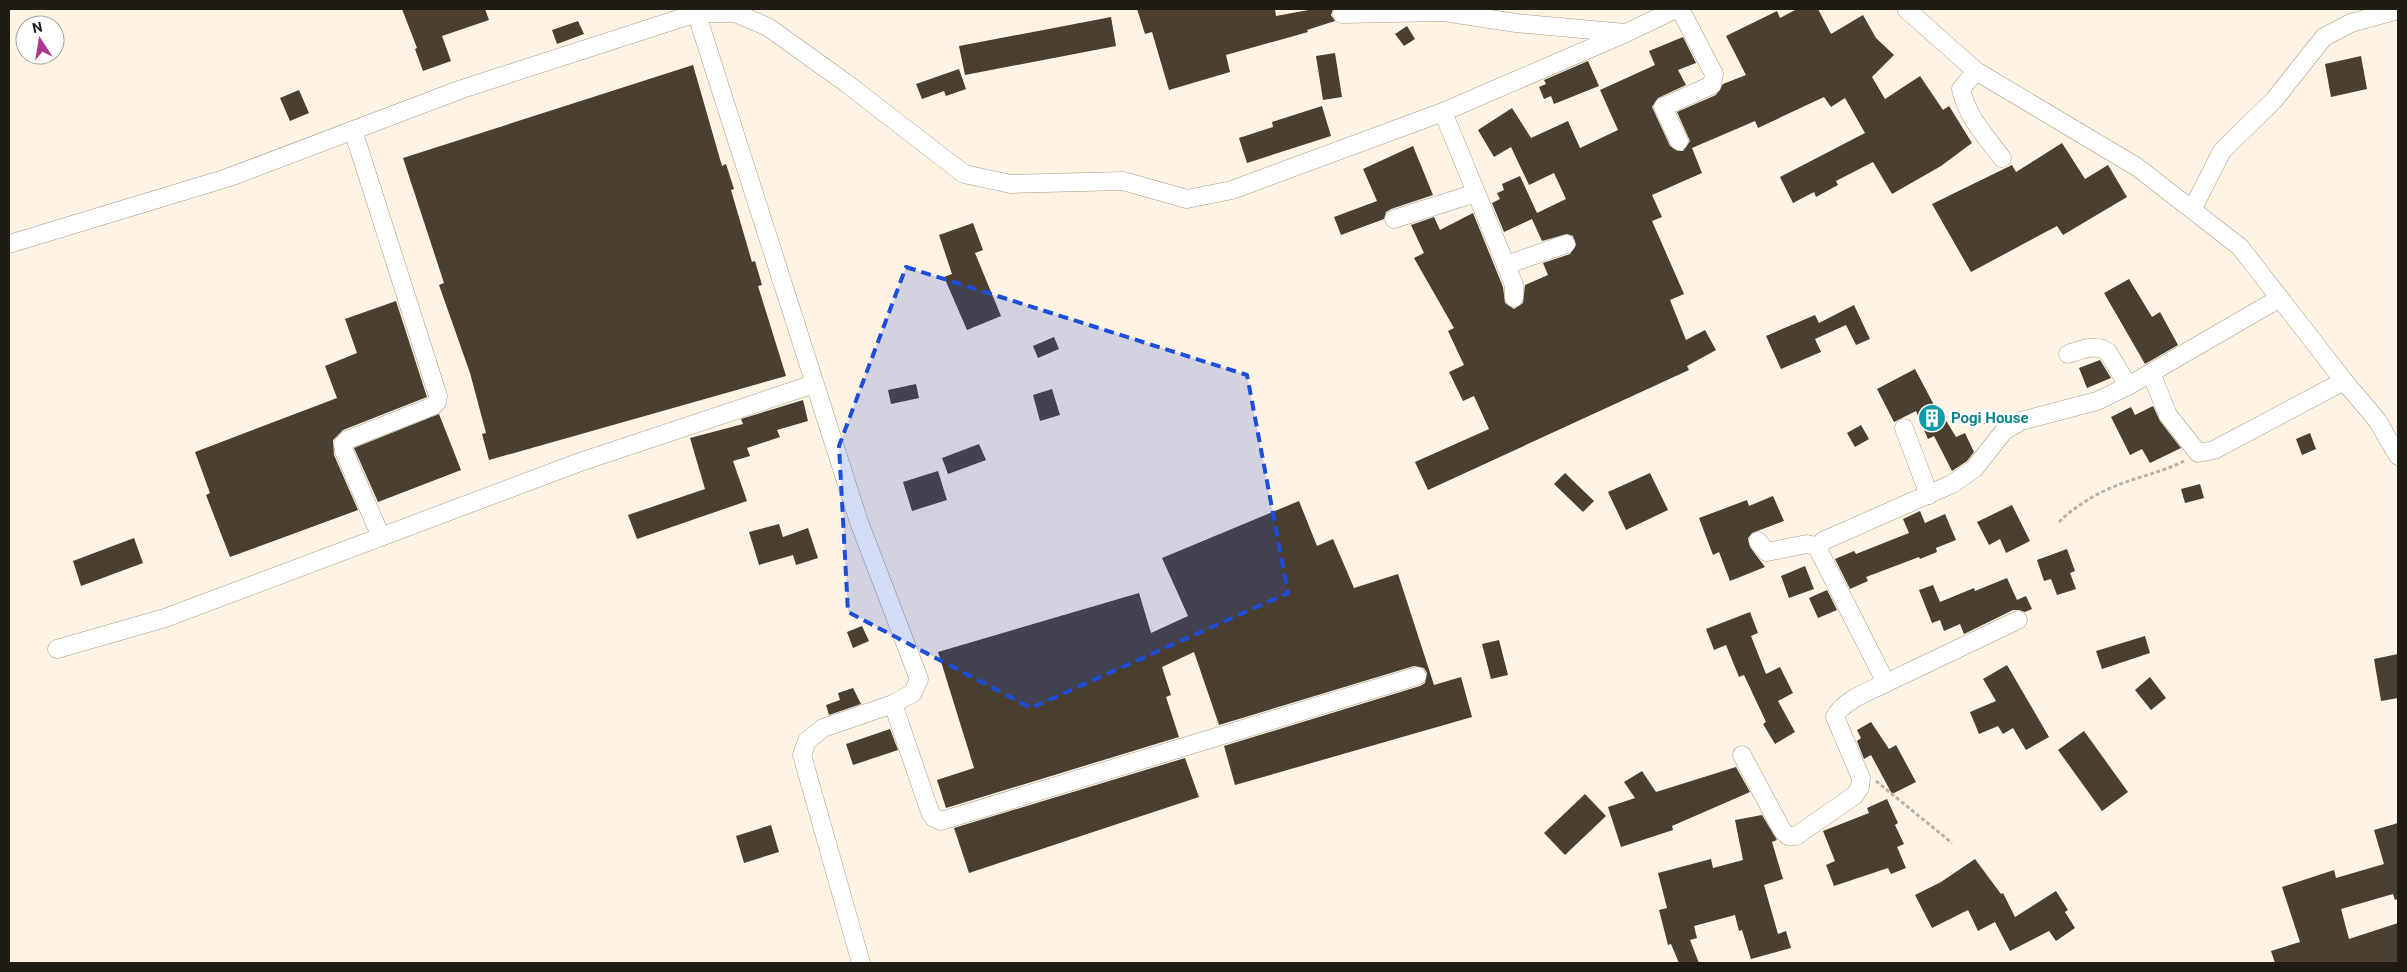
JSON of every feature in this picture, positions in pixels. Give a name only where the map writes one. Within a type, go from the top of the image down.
[{"type":"street","points":[[9,244],[227,178],[462,90],[696,11],[735,13],[768,27],[846,83],[964,174],[1011,184],[1123,181],[1187,199],[1232,190],[1443,112],[1678,9],[1714,74],[1712,85],[1663,107],[1680,141]]},
{"type":"street","points":[[1906,9],[1976,71],[2137,167],[2193,208],[2240,248],[2344,381],[2377,420],[2398,456]]},
{"type":"street","points":[[2193,208],[2222,151],[2274,100],[2324,37],[2351,23],[2398,10]]},
{"type":"street","points":[[696,11],[859,522],[919,679],[913,693],[893,704],[823,728],[807,741],[802,755],[861,963]]},
{"type":"street","points":[[1342,14],[1444,12],[1516,23],[1626,33]]},
{"type":"street","points":[[1976,71],[1961,90],[1964,101],[1969,114],[2002,158]]},
{"type":"street","points":[[1443,112],[1514,285],[1514,298]]},
{"type":"street","points":[[353,130],[438,396],[437,402],[433,406],[347,440],[343,444],[344,451],[381,538]]},
{"type":"street","points":[[1394,219],[1476,193]]},
{"type":"street","points":[[1506,265],[1566,244]]},
{"type":"street","points":[[1886,683],[1820,553],[1819,547],[1823,541],[1952,484],[1974,469],[2004,431],[2021,421],[2097,401],[2128,386],[2280,298]]},
{"type":"street","points":[[2068,354],[2091,347],[2103,348],[2108,352],[2128,386]]},
{"type":"street","points":[[2151,373],[2168,415],[2198,453],[2214,450],[2344,381]]},
{"type":"street","points":[[57,650],[166,618],[580,462],[814,384]]},
{"type":"street","points":[[1904,428],[1929,495]]},
{"type":"street","points":[[1758,541],[1768,552],[1807,544],[1819,547]]},
{"type":"street","points":[[1742,755],[1782,830],[1788,836],[1796,836],[1855,795],[1860,787],[1861,778],[1835,717],[1838,710],[1886,683],[2018,620]]},
{"type":"street","points":[[893,704],[930,812],[934,818],[941,821],[1417,676]]},
{"type":"path","points":[[2059,522],[2072,510],[2118,485],[2170,468],[2198,453]]},
{"type":"path","points":[[1861,778],[1874,780],[1884,786],[1889,794],[1952,843]]},
{"type":"highlighted area","points":[[906,267],[1247,375],[1288,593],[1031,708],[848,612],[839,446]]},
{"type":"building","points":[[402,9],[485,9],[489,20],[442,36],[451,61],[423,71],[415,49],[417,48]]},
{"type":"building","points":[[1137,9],[1275,9],[1276,16],[1314,9],[1333,9],[1331,15],[1335,21],[1307,30],[1308,32],[1226,55],[1230,72],[1169,90],[1152,32],[1145,34]]},
{"type":"building","points":[[1797,9],[1818,9],[1831,34],[1863,15],[1876,38],[1894,55],[1872,77],[1885,99],[1920,76],[1943,110],[1949,106],[1972,143],[1941,166],[1892,194],[1873,162],[1836,181],[1838,185],[1816,197],[1814,192],[1793,203],[1780,177],[1865,133],[1845,98],[1831,107],[1824,97],[1758,128],[1755,121],[1692,148],[1702,173],[1652,195],[1662,217],[1652,221],[1684,294],[1670,300],[1686,340],[1705,330],[1716,350],[1687,366],[1689,370],[1428,490],[1415,462],[1489,429],[1474,396],[1463,401],[1449,372],[1464,365],[1448,331],[1454,328],[1414,258],[1424,253],[1411,225],[1434,217],[1440,230],[1473,213],[1503,287],[1505,303],[1514,309],[1523,303],[1525,285],[1548,275],[1543,263],[1570,254],[1576,245],[1573,236],[1567,234],[1542,241],[1532,219],[1504,232],[1492,203],[1500,199],[1497,193],[1504,190],[1502,184],[1520,176],[1537,213],[1566,199],[1554,173],[1529,185],[1511,147],[1494,157],[1478,130],[1512,108],[1531,138],[1568,121],[1580,148],[1618,130],[1600,90],[1655,65],[1649,51],[1683,37],[1696,63],[1678,70],[1686,85],[1658,98],[1652,107],[1670,146],[1678,151],[1683,151],[1690,141],[1677,112],[1716,95],[1723,84],[1746,75],[1726,36],[1777,11],[1780,18]]},
{"type":"building","points":[[1111,17],[1116,46],[965,75],[959,46]]},
{"type":"building","points":[[578,21],[584,34],[557,44],[552,30]]},
{"type":"building","points":[[1407,26],[1415,39],[1404,46],[1395,34]]},
{"type":"building","points":[[1335,53],[1342,97],[1323,100],[1316,56]]},
{"type":"building","points":[[2361,56],[2367,89],[2331,97],[2325,64]]},
{"type":"building","points":[[1588,61],[1599,86],[1554,104],[1551,96],[1544,99],[1539,87],[1546,84],[1544,80]]},
{"type":"building","points":[[693,65],[722,166],[726,164],[734,189],[731,190],[752,262],[755,261],[762,285],[758,286],[786,376],[489,460],[482,434],[486,433],[470,373],[439,285],[444,283],[403,158]]},
{"type":"building","points":[[959,69],[966,89],[946,96],[944,91],[922,99],[916,84]]},
{"type":"building","points":[[299,90],[309,113],[290,121],[280,98]]},
{"type":"building","points":[[1322,106],[1331,136],[1247,163],[1239,138],[1273,127],[1272,122]]},
{"type":"building","points":[[2062,143],[2085,179],[2108,165],[2127,197],[2063,235],[2057,226],[1971,272],[1932,204],[2012,165],[2016,172]]},
{"type":"building","points":[[1413,146],[1433,195],[1391,209],[1386,212],[1384,219],[1341,235],[1334,217],[1377,201],[1363,169]]},
{"type":"building","points":[[973,223],[983,250],[975,253],[1001,316],[967,330],[944,277],[952,274],[939,235]]},
{"type":"building","points":[[2129,279],[2152,317],[2160,312],[2178,345],[2145,364],[2104,293]]},
{"type":"building","points":[[396,301],[427,397],[343,430],[333,440],[334,455],[358,510],[230,557],[206,495],[210,493],[195,452],[337,398],[325,366],[357,353],[345,319]]},
{"type":"building","points":[[1854,305],[1870,339],[1856,345],[1846,325],[1815,339],[1821,352],[1781,369],[1766,336],[1815,315],[1819,323]]},
{"type":"building","points":[[1054,337],[1059,349],[1038,358],[1033,346]]},
{"type":"building","points":[[2100,360],[2111,378],[2087,388],[2079,368]]},
{"type":"building","points":[[1915,369],[1934,405],[1936,404],[1956,437],[1965,433],[1974,452],[1967,461],[1952,471],[1934,436],[1928,439],[1916,411],[1894,422],[1877,389]]},
{"type":"building","points":[[916,384],[919,398],[891,404],[888,390]]},
{"type":"building","points":[[1052,389],[1060,415],[1040,421],[1033,395]]},
{"type":"building","points":[[803,400],[808,421],[777,430],[780,437],[747,448],[750,456],[733,461],[747,501],[637,539],[628,515],[705,489],[690,438],[743,424],[741,419]]},
{"type":"building","points":[[2153,406],[2160,421],[2181,448],[2150,463],[2142,449],[2130,455],[2111,417],[2131,407],[2135,415]]},
{"type":"building","points":[[439,414],[461,470],[378,502],[354,448]]},
{"type":"building","points":[[1861,425],[1869,439],[1855,447],[1847,433]]},
{"type":"building","points":[[2310,433],[2316,449],[2302,455],[2296,439]]},
{"type":"building","points":[[979,444],[986,460],[948,474],[942,458]]},
{"type":"building","points":[[938,471],[947,500],[912,511],[903,482]]},
{"type":"building","points":[[1565,473],[1594,501],[1583,512],[1554,484]]},
{"type":"building","points":[[1650,473],[1668,510],[1626,530],[1608,492]]},
{"type":"building","points":[[2200,484],[2204,498],[2185,503],[2181,489]]},
{"type":"building","points":[[1773,496],[1784,521],[1752,533],[1748,538],[1750,547],[1765,567],[1730,581],[1719,552],[1713,555],[1699,518],[1747,500],[1749,506]]},
{"type":"building","points":[[1299,501],[1317,546],[1333,539],[1354,588],[1398,574],[1434,685],[1461,677],[1472,717],[1235,785],[1224,746],[1420,686],[1425,683],[1427,673],[1424,668],[1414,666],[1219,725],[1194,652],[1162,667],[1171,695],[1166,697],[1179,737],[946,808],[937,780],[974,768],[938,652],[1139,593],[1151,633],[1188,616],[1162,558]]},
{"type":"building","points":[[2012,505],[2030,541],[2006,553],[2000,539],[1989,545],[1977,522]]},
{"type":"building","points":[[1920,511],[1925,523],[1945,514],[1956,540],[1936,548],[1937,552],[1920,559],[1919,557],[1866,577],[1868,581],[1850,589],[1835,559],[1854,551],[1856,554],[1909,533],[1903,519]]},
{"type":"building","points":[[779,524],[783,537],[808,528],[818,558],[796,565],[793,555],[759,565],[749,532]]},
{"type":"building","points":[[134,538],[143,563],[81,586],[73,561]]},
{"type":"building","points":[[2067,549],[2075,571],[2070,573],[2076,589],[2057,595],[2051,579],[2044,581],[2037,560]]},
{"type":"building","points":[[1805,566],[1814,589],[1789,598],[1781,576]]},
{"type":"building","points":[[2007,578],[2017,600],[2026,596],[2032,609],[2025,612],[2013,610],[1964,634],[1960,624],[1944,631],[1940,620],[1932,623],[1919,590],[1933,585],[1940,602],[1974,588],[1975,591]]},
{"type":"building","points":[[1827,590],[1837,610],[1818,618],[1809,598]]},
{"type":"building","points":[[1750,612],[1758,633],[1751,636],[1766,674],[1780,667],[1793,693],[1778,701],[1795,732],[1775,744],[1763,724],[1766,722],[1744,675],[1739,677],[1726,645],[1714,650],[1706,629]]},
{"type":"building","points":[[862,626],[869,641],[853,648],[847,632]]},
{"type":"building","points":[[2145,636],[2150,653],[2102,669],[2096,651]]},
{"type":"building","points":[[1499,640],[1508,675],[1491,679],[1482,644]]},
{"type":"building","points":[[2398,654],[2398,698],[2381,701],[2374,659]]},
{"type":"building","points":[[2007,665],[2049,737],[2026,750],[2013,728],[2003,734],[1998,726],[1979,734],[1970,712],[1996,701],[1983,679]]},
{"type":"building","points":[[2150,677],[2166,698],[2151,710],[2135,690]]},
{"type":"building","points":[[853,688],[861,704],[829,715],[826,705],[840,700],[838,693]]},
{"type":"building","points":[[1871,722],[1889,749],[1896,745],[1916,782],[1892,794],[1871,755],[1864,759],[1857,741],[1861,738],[1857,730]]},
{"type":"building","points":[[890,729],[898,750],[853,765],[846,744]]},
{"type":"building","points":[[2084,731],[2128,792],[2102,811],[2058,750]]},
{"type":"building","points":[[1185,758],[1199,797],[969,873],[954,828]]},
{"type":"building","points":[[1736,767],[1750,792],[1672,826],[1673,830],[1621,847],[1608,807],[1635,798],[1624,782],[1642,771],[1656,792]]},
{"type":"building","points":[[1585,794],[1606,816],[1565,855],[1544,833]]},
{"type":"building","points":[[1887,799],[1898,823],[1895,825],[1904,844],[1897,847],[1906,868],[1891,874],[1888,868],[1834,886],[1826,865],[1835,861],[1823,831],[1869,813],[1867,808]]},
{"type":"building","points":[[1762,815],[1777,840],[1772,842],[1783,879],[1764,885],[1778,934],[1786,931],[1791,948],[1751,959],[1742,930],[1739,931],[1735,915],[1694,926],[1697,938],[1690,940],[1699,963],[1679,963],[1671,944],[1668,945],[1659,910],[1667,908],[1658,873],[1711,859],[1713,868],[1743,860],[1735,820]]},
{"type":"building","points":[[2398,823],[2398,899],[2395,900],[2393,894],[2341,909],[2349,939],[2398,923],[2398,963],[2275,963],[2271,951],[2300,942],[2282,887],[2334,870],[2336,878],[2384,864],[2374,830]]},
{"type":"building","points":[[771,825],[779,852],[744,863],[736,836]]},
{"type":"building","points":[[1975,859],[2001,894],[2003,893],[2015,917],[2056,891],[2068,910],[2065,912],[2075,928],[2056,941],[2049,931],[2010,951],[1995,922],[1978,931],[1968,910],[1932,928],[1915,895],[1941,882]]},
{"type":"place","name":"Pogi House","points":[[1932,418]]}]
